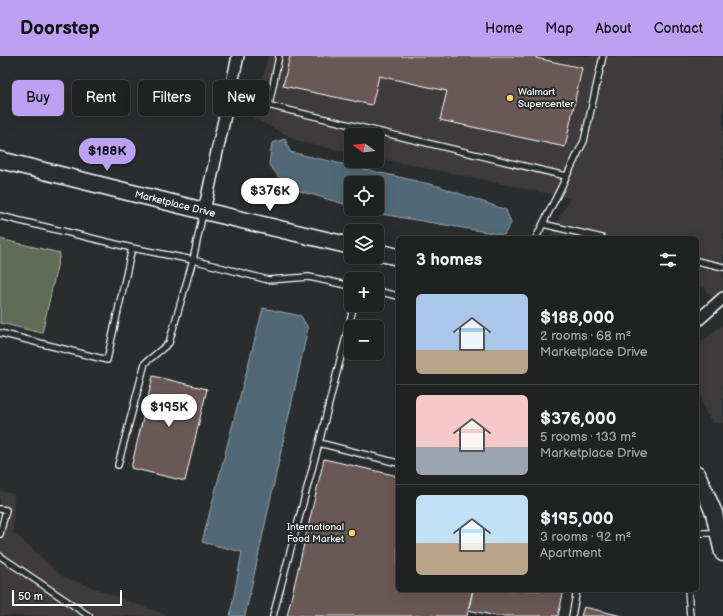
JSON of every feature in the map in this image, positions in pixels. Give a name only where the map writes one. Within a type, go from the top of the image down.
[{"type":"street","points":[[233,80],[238,56]]},
{"type":"street","points":[[204,211],[225,116]]},
{"type":"street","name":"Marketplace Drive","points":[[0,160],[344,244]]},
{"type":"street","points":[[384,254],[396,257]]},
{"type":"street","points":[[699,319],[723,298]]},
{"type":"street","points":[[699,479],[714,513],[723,553]]},
{"type":"lane","points":[[279,56],[269,105],[566,176]]},
{"type":"lane","points":[[537,236],[584,141],[603,56]]},
{"type":"lane","points":[[118,465],[145,363],[169,343],[193,260],[204,211]]},
{"type":"lane","points":[[0,216],[132,248],[193,260],[268,280],[309,277],[344,284]]},
{"type":"lane","points":[[543,224],[594,236]]},
{"type":"lane","points":[[0,333],[107,360],[132,248]]},
{"type":"lane","points":[[699,261],[723,267]]},
{"type":"lane","points":[[384,293],[396,296]]},
{"type":"lane","points":[[273,616],[352,312]]},
{"type":"lane","points":[[319,443],[396,462]]},
{"type":"lane","points":[[0,509],[6,510],[0,534]]},
{"type":"lane","points":[[699,533],[718,533]]},
{"type":"lane","points":[[0,556],[89,616]]},
{"type":"lane","points":[[572,616],[577,592]]},
{"type":"lane","points":[[688,592],[690,616]]},
{"type":"shaded area","points":[[268,56],[723,56],[723,312],[705,288],[699,286],[699,236],[550,236],[570,198],[384,159],[384,128],[344,128],[344,151],[300,142],[253,118],[253,116],[269,116],[269,80],[262,80]]},
{"type":"shaded area","points":[[723,324],[723,423],[714,423],[705,412],[699,393],[699,343]]},
{"type":"shaded area","points":[[0,491],[14,494],[13,532],[62,576],[169,616],[0,616]]},
{"type":"green space","points":[[0,239],[60,253],[42,333],[0,323]]},
{"type":"water","points":[[285,139],[290,152],[344,164],[344,168],[360,168],[438,186],[506,210],[511,223],[504,235],[384,215],[384,176],[344,176],[344,204],[286,187],[269,164],[272,143]]},
{"type":"water","points":[[263,308],[301,316],[308,328],[245,616],[230,616],[242,552],[202,542]]},
{"type":"building","name":"Walmart Supercenter","points":[[290,56],[537,56],[536,58],[582,68],[565,147],[440,120],[447,91],[379,76],[372,105],[283,86]]},
{"type":"building","points":[[153,376],[207,389],[185,481],[131,468]]},
{"type":"building","name":"International Food Market","points":[[324,459],[396,476],[396,592],[473,592],[467,616],[287,616]]},
{"type":"building","points":[[472,592],[564,592],[558,616],[496,616],[468,610]]},
{"type":"building","points":[[584,607],[622,616],[581,616]]},
{"type":"place","name":"Walmart Supercenter","points":[[510,98]]},
{"type":"place","name":"International Food Market","points":[[352,533]]}]
